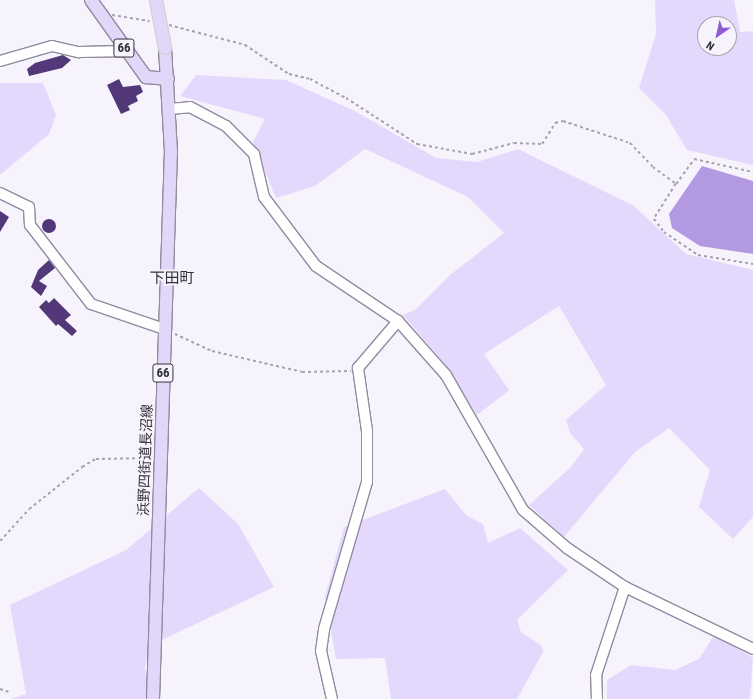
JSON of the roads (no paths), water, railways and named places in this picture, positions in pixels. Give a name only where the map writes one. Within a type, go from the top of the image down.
[{"type":"main road","name":"66","points":[[91,0],[146,77],[168,79]]},
{"type":"main road","name":"浜野四街道長沼線","points":[[153,699],[169,109],[165,48],[156,0]]},
{"type":"street","points":[[0,61],[52,46],[79,52],[127,51]]},
{"type":"street","points":[[169,109],[190,107],[230,130],[254,154],[264,197],[316,266],[398,321],[446,375],[523,510],[567,548],[625,587],[753,649]]},
{"type":"street","points":[[0,192],[29,207],[30,225],[91,304],[164,329]]},
{"type":"street","points":[[332,699],[321,651],[324,629],[367,482],[367,431],[358,368],[398,321]]},
{"type":"street","points":[[597,699],[596,675],[625,587]]},
{"type":"district","name":"下田町","points":[[172,279]]}]
